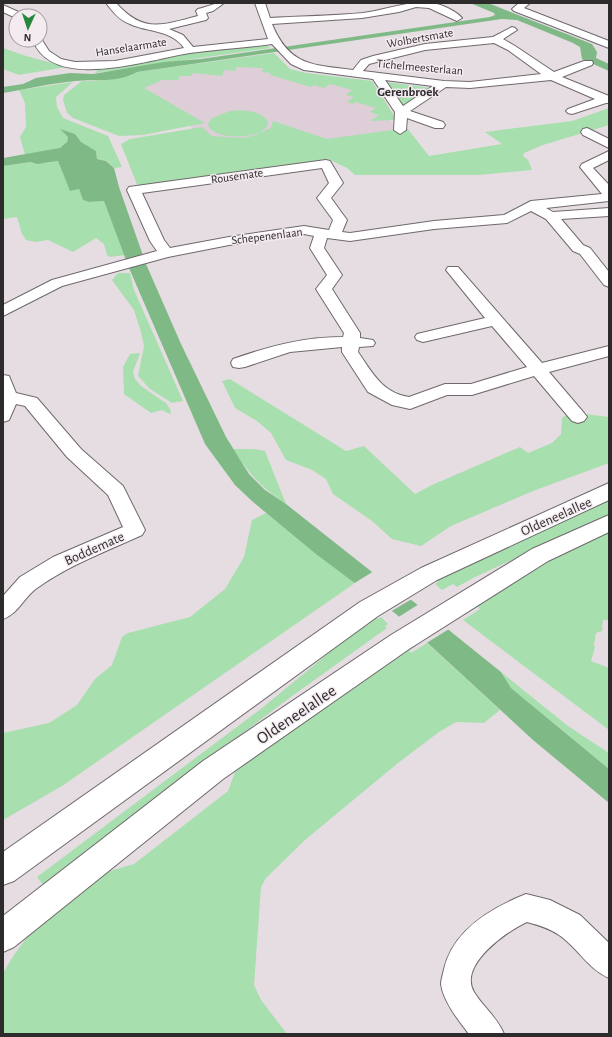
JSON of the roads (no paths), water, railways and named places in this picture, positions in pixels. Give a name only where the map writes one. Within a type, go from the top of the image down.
[{"type":"main road","name":"Oldeneelallee","points":[[3,870],[369,609],[429,574],[609,491]]},
{"type":"main road","name":"Oldeneelallee","points":[[3,936],[213,770],[400,642],[468,598],[540,555],[609,523]]},
{"type":"street","name":"Hanselaarmate","points":[[111,3],[125,18],[132,22],[172,33],[181,38],[190,50]]},
{"type":"street","points":[[157,29],[203,18],[201,11],[210,9],[222,3],[228,3]]},
{"type":"street","name":"Tichelmeesterlaan","points":[[260,3],[266,21],[279,46],[295,62],[308,68],[377,77],[444,84],[470,85],[554,76],[608,100]]},
{"type":"street","points":[[266,21],[367,15],[400,10],[413,4],[426,3],[440,8],[457,18]]},
{"type":"street","points":[[525,3],[517,9],[609,45]]},
{"type":"street","name":"Wolbertsmate","points":[[495,40],[512,30]]},
{"type":"street","name":"Wolbertsmate","points":[[355,74],[365,62],[377,58],[425,47],[495,40],[508,44],[537,66],[554,76]]},
{"type":"street","name":"Hanselaarmate","points":[[40,48],[48,57],[59,62],[83,66],[105,65],[190,50],[279,46]]},
{"type":"street","points":[[554,76],[588,63]]},
{"type":"street","points":[[377,77],[400,112],[400,130]]},
{"type":"street","points":[[400,112],[444,84]]},
{"type":"street","points":[[572,111],[608,100]]},
{"type":"street","points":[[400,112],[439,125]]},
{"type":"street","points":[[587,132],[609,144]]},
{"type":"street","points":[[609,155],[586,167],[588,172],[598,180],[609,193]]},
{"type":"street","name":"Rousemate","points":[[160,254],[157,241],[134,190],[326,164],[336,183],[324,198],[340,220],[328,234]]},
{"type":"street","name":"Schepenenlaan","points":[[3,311],[57,283],[116,265],[160,254],[304,230],[350,237],[434,225],[507,220],[531,205],[609,197]]},
{"type":"street","points":[[531,205],[551,216],[578,248],[585,251],[609,282]]},
{"type":"street","points":[[551,216],[609,212]]},
{"type":"street","points":[[328,234],[317,248],[335,276],[324,289],[359,342]]},
{"type":"street","points":[[453,270],[536,370],[578,417]]},
{"type":"street","points":[[422,337],[495,320]]},
{"type":"street","points":[[239,363],[281,348],[359,342]]},
{"type":"street","points":[[359,342],[350,352],[374,388],[398,401],[410,403],[445,390],[472,390],[536,370],[609,351]]},
{"type":"street","name":"Boddemate","points":[[3,610],[28,583],[60,563],[135,530],[116,491],[74,453],[31,402],[5,398]]},
{"type":"street","points":[[489,1034],[463,1002],[456,984],[461,960],[483,933],[513,914],[526,908],[550,914],[570,926],[609,963]]},
{"type":"district","name":"Gerenbroek","points":[[408,91]]}]
